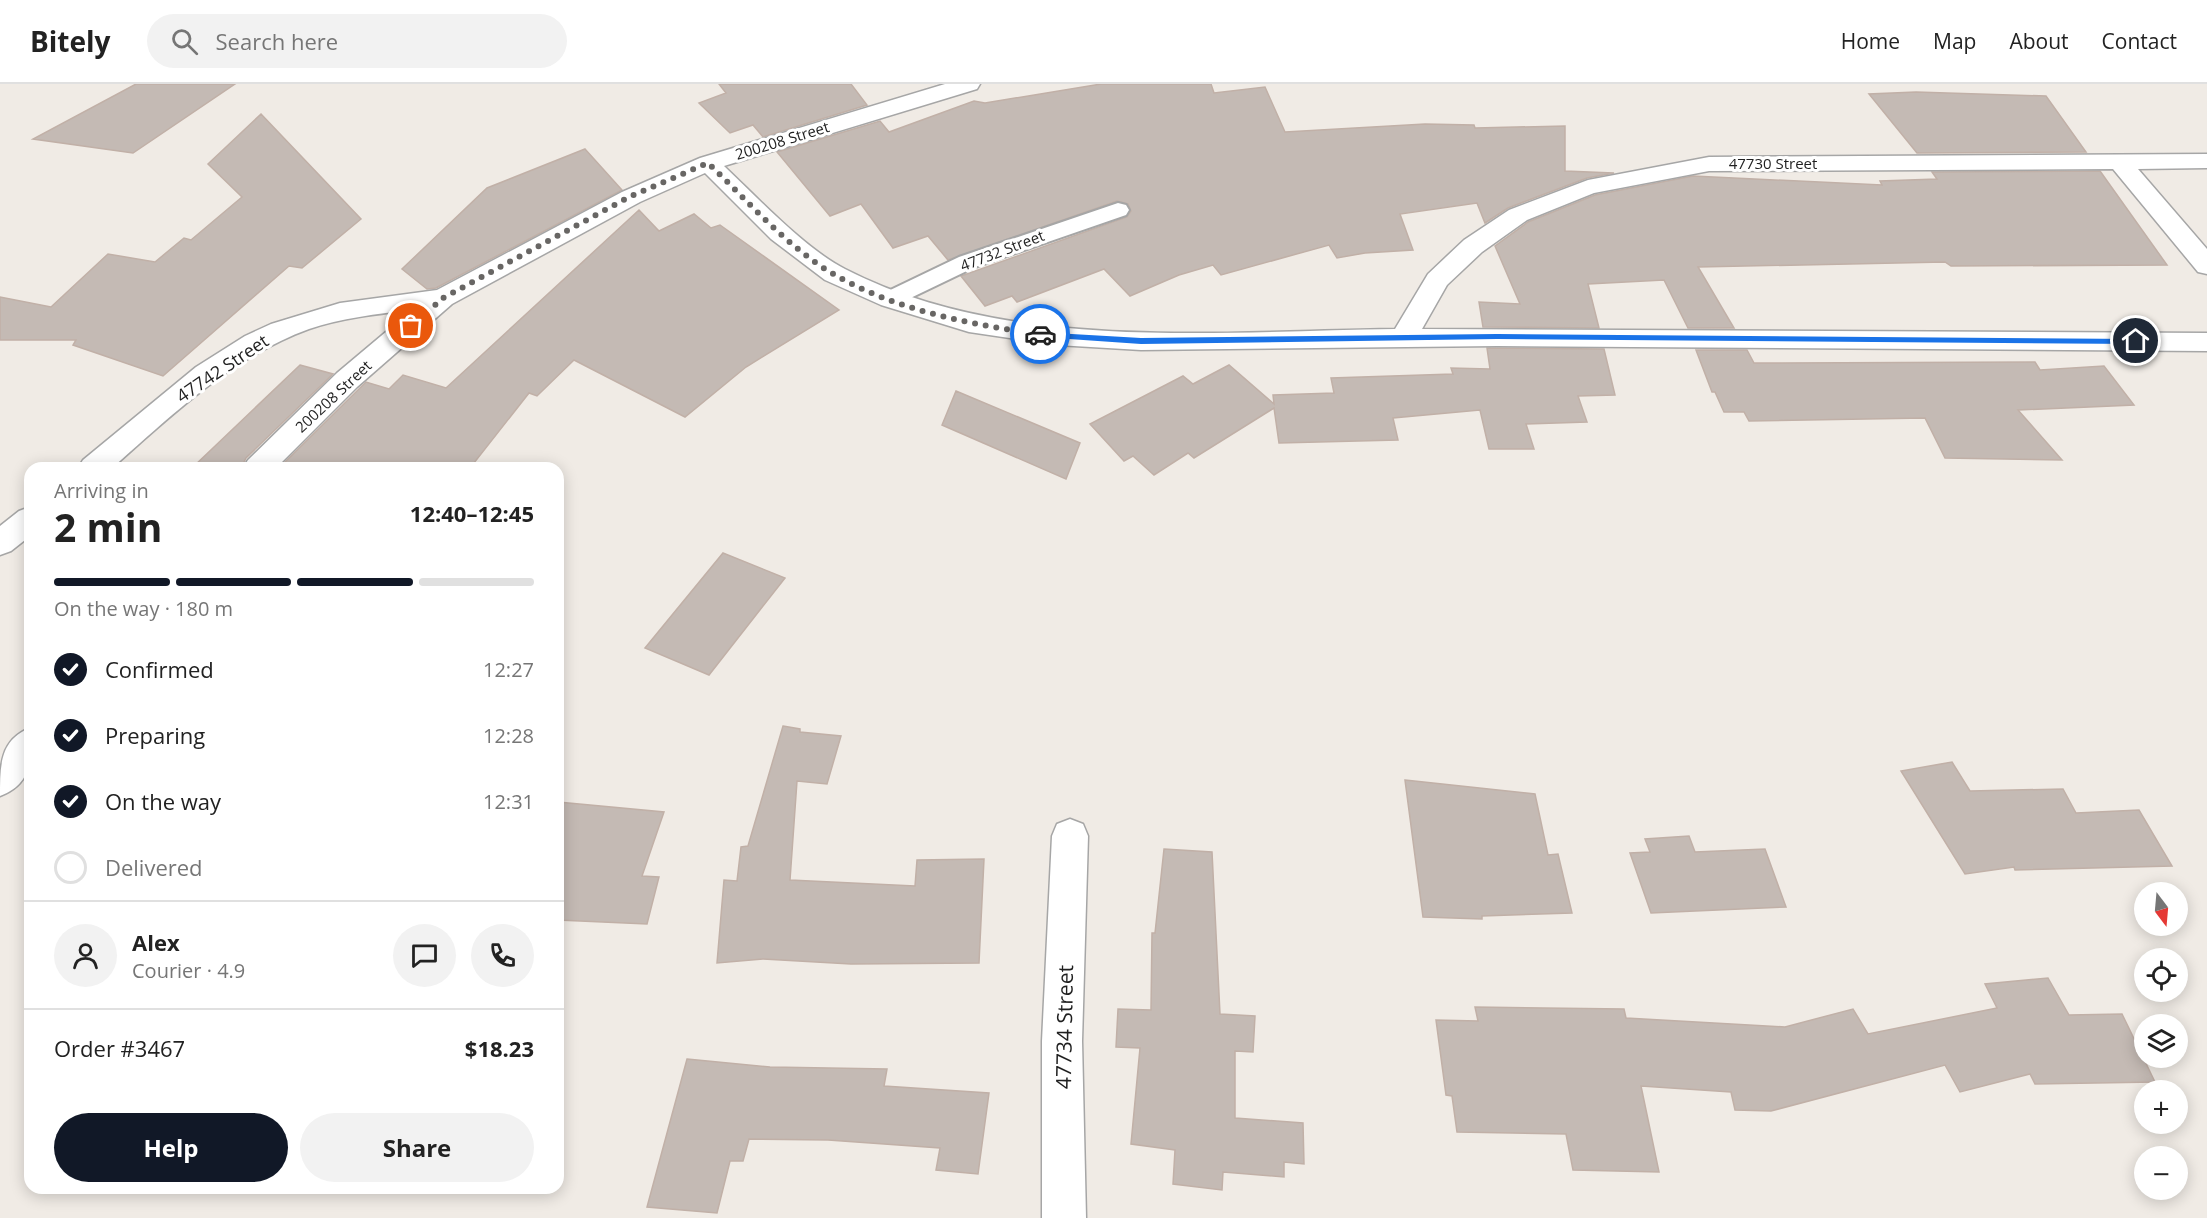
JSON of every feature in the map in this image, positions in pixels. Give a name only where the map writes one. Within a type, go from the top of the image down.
[{"type":"street","name":"200208 Street","points":[[264,462],[347,380],[443,298],[631,196],[708,163],[969,84]]},
{"type":"street","points":[[2119,160],[2207,266]]},
{"type":"street","name":"47730 Street","points":[[1404,337],[1437,280],[1473,246],[1518,215],[1588,186],[1709,164],[2207,161]]},
{"type":"street","points":[[708,163],[780,233],[834,274],[890,299],[979,326],[1058,336],[1141,341],[1404,337],[2207,342]]},
{"type":"street","name":"47742 Street","points":[[100,462],[196,381],[245,348],[282,329],[350,310],[443,298]]},
{"type":"street","points":[[0,543],[24,524]]},
{"type":"street","points":[[0,780],[24,750]]},
{"type":"street","name":"47734 Street","points":[[1064,1218],[1062,1041],[1070,836]]},
{"type":"lane","name":"47732 Street","points":[[890,299],[967,261],[1118,210]]},
{"type":"building","points":[[136,84],[235,84],[133,153],[33,139]]},
{"type":"building","points":[[719,84],[851,84],[867,105],[763,137],[753,125],[730,133],[699,103],[726,93]]},
{"type":"building","points":[[1101,84],[1211,84],[1214,93],[1265,87],[1285,132],[1425,124],[1474,125],[1475,128],[1565,126],[1565,171],[1614,173],[1587,178],[1508,208],[1485,223],[1477,203],[1400,214],[1413,250],[1365,253],[1337,258],[1329,245],[1221,275],[1213,265],[1179,275],[1130,296],[1104,269],[1017,302],[1012,296],[985,306],[961,276],[1127,217],[1131,211],[1128,204],[1117,201],[948,260],[928,236],[893,248],[861,204],[830,216],[777,152],[880,121],[889,132],[974,101],[985,103]]},
{"type":"building","points":[[1916,92],[2046,96],[2086,152],[1917,153],[1869,94]]},
{"type":"building","points":[[261,114],[361,219],[302,268],[289,266],[163,376],[73,345],[76,340],[0,340],[0,297],[51,307],[108,254],[155,262],[184,238],[191,240],[242,197],[208,164]]},
{"type":"building","points":[[585,149],[622,190],[436,288],[427,289],[402,269],[487,188]]},
{"type":"building","points":[[2100,171],[2167,265],[1951,266],[1945,262],[1698,267],[1734,328],[1688,328],[1664,280],[1588,284],[1599,328],[1483,327],[1479,302],[1520,304],[1495,246],[1528,222],[1595,195],[1693,176],[1882,185],[1880,181],[1937,179],[1932,172]]},
{"type":"building","points":[[639,210],[659,231],[694,214],[711,228],[720,225],[839,310],[746,367],[685,417],[574,360],[537,396],[529,393],[475,462],[285,462],[366,382],[389,389],[403,375],[446,388]]},
{"type":"building","points":[[1487,348],[1604,349],[1615,395],[1578,396],[1587,422],[1526,424],[1534,449],[1489,449],[1480,410],[1393,418],[1398,440],[1279,443],[1274,408],[1194,458],[1188,453],[1154,475],[1133,456],[1124,461],[1090,424],[1183,376],[1193,384],[1229,365],[1274,404],[1273,395],[1334,393],[1331,378],[1453,374],[1451,368],[1490,369]]},
{"type":"building","points":[[1696,350],[1747,350],[1754,363],[2035,362],[2040,370],[2104,366],[2134,405],[2018,410],[2062,460],[1945,458],[1925,418],[1749,421],[1744,412],[1724,412],[1715,392],[1712,392]]},
{"type":"building","points":[[300,365],[333,374],[244,462],[198,462]]},
{"type":"building","points":[[956,391],[1080,443],[1066,479],[942,425]]},
{"type":"building","points":[[723,553],[785,578],[709,675],[645,648]]},
{"type":"building","points":[[783,726],[800,729],[800,732],[841,736],[827,784],[797,781],[790,880],[915,886],[917,860],[984,859],[979,963],[851,964],[763,959],[717,963],[724,880],[737,881],[741,847],[748,846]]},
{"type":"building","points":[[1952,762],[1970,791],[2063,789],[2076,813],[2139,810],[2172,866],[2015,870],[2014,867],[1965,874],[1901,771]]},
{"type":"building","points":[[1405,780],[1535,794],[1548,855],[1558,854],[1572,913],[1482,916],[1482,919],[1423,917]]},
{"type":"building","points":[[564,803],[664,812],[642,876],[659,877],[647,924],[564,920]]},
{"type":"building","points":[[1689,836],[1695,852],[1765,849],[1786,907],[1651,913],[1630,853],[1650,852],[1645,839]]},
{"type":"building","points":[[1164,849],[1212,852],[1220,1014],[1255,1016],[1253,1052],[1235,1051],[1235,1118],[1303,1123],[1304,1164],[1284,1162],[1284,1177],[1223,1172],[1222,1190],[1173,1184],[1175,1150],[1131,1144],[1140,1048],[1116,1047],[1118,1009],[1151,1010],[1152,933],[1155,933]]},
{"type":"building","points":[[2048,978],[2069,1015],[2122,1014],[2134,1039],[2134,1068],[2148,1068],[2154,1080],[2035,1084],[2030,1074],[1960,1092],[1945,1065],[1771,1111],[1735,1110],[1731,1092],[1641,1086],[1659,1172],[1573,1170],[1566,1134],[1457,1132],[1452,1096],[1446,1095],[1436,1020],[1478,1021],[1475,1007],[1624,1009],[1626,1018],[1785,1027],[1853,1009],[1868,1034],[1997,1008],[1985,984]]},
{"type":"building","points":[[687,1059],[770,1067],[887,1069],[884,1086],[989,1093],[978,1174],[936,1170],[940,1148],[828,1140],[749,1139],[743,1161],[730,1161],[717,1213],[647,1207]]},
{"type":"way so far","points":[[411,326],[443,298],[631,196],[708,163],[780,233],[834,274],[890,299],[979,326],[1040,334]]},
{"type":"route","points":[[1040,334],[1141,341],[1404,337],[2136,341]]}]
